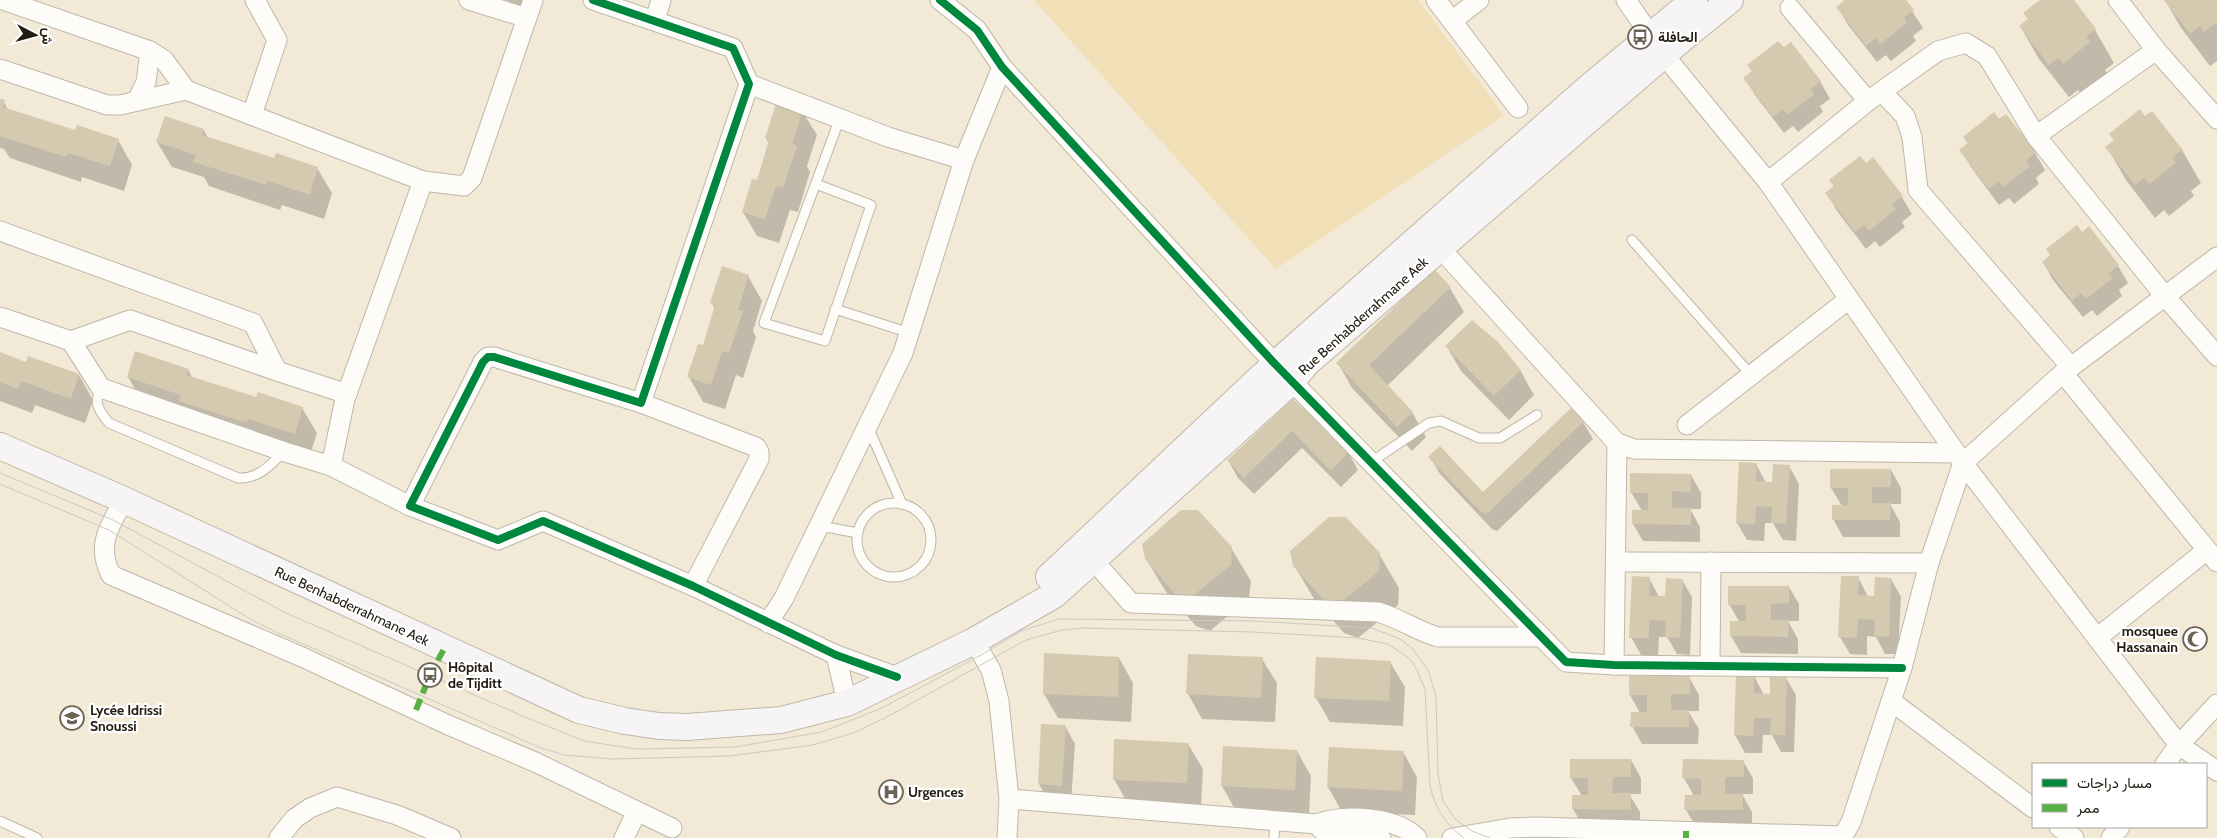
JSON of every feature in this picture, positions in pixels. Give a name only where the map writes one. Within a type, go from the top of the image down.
[{"type":"main road","name":"Rue Benhabderrahmane Aek","points":[[984,635],[1283,373],[1307,363],[1440,248],[1658,45],[1694,0]]},
{"type":"main road","name":"Rue Benhabderrahmane Aek","points":[[0,446],[124,500],[579,710],[633,722],[687,727],[780,720],[847,703],[897,676],[984,635],[1054,595],[1094,561],[1283,373],[1587,89],[1730,0]]},
{"type":"street","points":[[3,0],[150,51],[164,60],[186,90],[423,181],[464,186],[472,178],[534,0]]},
{"type":"street","points":[[252,115],[276,40],[255,0]]},
{"type":"street","points":[[469,0],[527,18]]},
{"type":"street","points":[[593,0],[733,48],[749,84],[641,403]]},
{"type":"street","points":[[655,20],[661,0]]},
{"type":"street","points":[[940,0],[977,30],[1002,67],[1283,373],[1566,662],[1614,665],[1902,668]]},
{"type":"street","points":[[1436,0],[1518,108]]},
{"type":"street","points":[[1452,21],[1480,0]]},
{"type":"street","points":[[1626,0],[1658,45],[1768,182],[1959,458],[2179,745],[2206,763]]},
{"type":"street","points":[[2118,0],[2156,50],[2217,119]]},
{"type":"street","points":[[1790,8],[1875,97],[1905,116],[1912,137],[1918,190],[2067,370],[2212,556],[2097,638]]},
{"type":"street","points":[[1768,182],[1875,97],[1938,51],[1966,43],[1987,56],[2036,136],[2164,295],[2217,356]]},
{"type":"street","points":[[2036,136],[2156,50]]},
{"type":"street","points":[[137,101],[146,82],[150,51]]},
{"type":"street","points":[[768,623],[784,598],[820,526],[903,353],[964,160],[1002,67]]},
{"type":"street","points":[[0,69],[107,105],[137,101],[186,90]]},
{"type":"street","points":[[749,84],[888,136],[964,160]]},
{"type":"street","points":[[331,466],[347,394],[423,181]]},
{"type":"street","points":[[0,231],[253,323],[276,371]]},
{"type":"street","points":[[1440,248],[1617,442],[1634,449],[1959,458]]},
{"type":"street","points":[[1452,838],[1510,828],[1536,827],[1845,837],[1902,668],[1929,562],[1959,458],[2067,370],[2164,295],[2217,257]]},
{"type":"street","points":[[1688,425],[1849,299]]},
{"type":"street","points":[[0,318],[71,342],[101,388],[285,452],[331,466],[410,506],[498,540],[543,521],[693,586],[836,655],[897,676]]},
{"type":"street","points":[[71,342],[130,320],[347,394]]},
{"type":"street","points":[[410,506],[483,362],[488,358],[494,357],[641,403],[756,447],[759,452],[759,459],[693,586]]},
{"type":"street","points":[[1614,665],[1617,562],[1617,442]]},
{"type":"street","points":[[124,500],[103,545],[104,561],[111,575],[302,657],[637,810],[672,828]]},
{"type":"street","points":[[1094,561],[1131,603],[1378,612],[1392,616],[1424,633],[1438,637],[1542,637]]},
{"type":"street","points":[[1617,562],[1929,562]]},
{"type":"street","points":[[1710,666],[1711,562]]},
{"type":"street","points":[[984,635],[999,701],[1009,798],[1009,837]]},
{"type":"street","points":[[836,655],[847,703]]},
{"type":"street","points":[[1891,701],[2032,807]]},
{"type":"street","points":[[2166,763],[2179,745],[2217,704]]},
{"type":"street","points":[[279,838],[294,819],[310,808],[337,797],[398,815],[451,838]]},
{"type":"street","points":[[1009,798],[1274,829],[1317,824],[1344,818],[1400,826],[1416,838]]},
{"type":"street","points":[[624,838],[637,810]]},
{"type":"street","points":[[1317,824],[1328,832],[1381,838]]},
{"type":"street","points":[[2060,828],[2074,838]]},
{"type":"lane","points":[[816,184],[871,205],[825,342],[764,323],[840,118]]},
{"type":"lane","points":[[1632,240],[1751,375]]},
{"type":"lane","points":[[836,309],[910,333]]},
{"type":"lane","points":[[101,388],[96,398],[97,408],[109,423],[238,478],[248,478],[260,474],[285,452]]},
{"type":"lane","points":[[1371,462],[1429,422],[1441,421],[1479,438],[1500,438],[1537,415]]},
{"type":"lane","points":[[868,427],[902,504]]},
{"type":"lane","points":[[890,503],[902,504],[914,509],[923,517],[930,529],[929,554],[922,565],[912,573],[900,577],[888,577],[877,573],[868,566],[861,556],[858,545],[858,533],[862,522],[874,509],[890,503]]},
{"type":"lane","points":[[820,526],[858,533]]},
{"type":"lane","points":[[0,821],[37,838]]},
{"type":"shaded area","points":[[1034,0],[1418,0],[1504,115],[1276,269]]},
{"type":"building","points":[[1845,0],[1906,0],[1914,10],[1904,18],[1907,23],[1880,44],[1876,38],[1866,46],[1836,7]]},
{"type":"building","points":[[2040,0],[2074,0],[2096,29],[2086,37],[2090,42],[2063,64],[2058,58],[2049,65],[2019,26],[2028,19],[2023,13]]},
{"type":"building","points":[[2164,0],[2217,0],[2217,22],[2204,32],[2200,26],[2190,34]]},
{"type":"building","points":[[1778,41],[1784,47],[1791,42],[1821,81],[1811,89],[1814,94],[1787,115],[1783,109],[1773,117],[1743,78],[1752,71],[1747,65]]},
{"type":"building","points":[[0,99],[5,100],[3,107],[75,130],[77,125],[119,139],[110,166],[68,153],[66,157],[0,136]]},
{"type":"building","points":[[777,101],[803,110],[792,144],[797,146],[783,188],[776,186],[765,219],[742,212],[752,179],[757,180],[769,140],[765,138]]},
{"type":"building","points":[[2140,109],[2145,116],[2152,111],[2183,150],[2172,157],[2176,163],[2149,184],[2144,178],[2135,185],[2105,147],[2114,140],[2109,134]]},
{"type":"building","points":[[1994,112],[1999,119],[2006,114],[2036,152],[2026,161],[2030,166],[2003,187],[1998,181],[1989,189],[1959,150],[1968,143],[1963,137]]},
{"type":"building","points":[[165,116],[204,129],[202,135],[274,158],[276,153],[318,167],[310,195],[268,181],[266,185],[193,162],[196,155],[156,142]]},
{"type":"building","points":[[1860,156],[1866,163],[1873,157],[1903,196],[1892,204],[1896,209],[1869,231],[1864,225],[1855,232],[1825,193],[1834,186],[1829,180]]},
{"type":"building","points":[[2077,225],[2082,232],[2089,226],[2119,265],[2109,273],[2113,278],[2086,299],[2081,293],[2072,301],[2042,262],[2050,255],[2046,249]]},
{"type":"building","points":[[722,266],[749,275],[738,310],[743,311],[729,353],[722,351],[711,385],[687,377],[698,344],[703,345],[715,305],[710,303]]},
{"type":"building","points":[[1434,269],[1451,287],[1369,365],[1413,412],[1397,427],[1336,363]]},
{"type":"building","points":[[1472,320],[1498,342],[1521,370],[1494,396],[1445,346]]},
{"type":"building","points":[[135,351],[189,369],[186,375],[256,397],[258,392],[303,407],[295,434],[248,419],[247,423],[179,401],[181,395],[127,377]]},
{"type":"building","points":[[0,352],[26,362],[28,356],[79,374],[71,399],[21,381],[18,389],[0,382]]},
{"type":"building","points":[[1293,399],[1349,451],[1331,471],[1292,431],[1244,478],[1227,460]]},
{"type":"building","points":[[1571,408],[1584,421],[1487,514],[1481,512],[1428,457],[1440,446],[1483,492]]},
{"type":"building","points":[[1739,462],[1757,463],[1756,481],[1772,482],[1773,464],[1790,465],[1786,524],[1771,523],[1772,507],[1756,506],[1755,524],[1736,523]]},
{"type":"building","points":[[1830,469],[1891,469],[1891,487],[1872,487],[1872,503],[1891,503],[1890,520],[1832,520],[1832,505],[1848,505],[1848,488],[1830,488]]},
{"type":"building","points":[[1630,473],[1691,474],[1691,492],[1672,491],[1672,508],[1691,508],[1691,525],[1632,524],[1632,510],[1648,510],[1648,493],[1630,493]]},
{"type":"building","points":[[1181,510],[1198,510],[1232,547],[1231,565],[1190,598],[1175,594],[1145,559],[1142,544]]},
{"type":"building","points":[[1329,517],[1346,517],[1380,553],[1379,571],[1338,605],[1324,600],[1293,566],[1290,551]]},
{"type":"building","points":[[1632,576],[1650,577],[1649,596],[1665,596],[1666,578],[1683,579],[1680,638],[1665,637],[1666,621],[1649,620],[1649,638],[1629,638]]},
{"type":"building","points":[[1841,576],[1859,576],[1858,595],[1874,596],[1875,577],[1891,578],[1889,637],[1874,636],[1875,620],[1858,619],[1857,638],[1838,637]]},
{"type":"building","points":[[1728,586],[1789,586],[1789,603],[1771,604],[1771,620],[1789,620],[1788,637],[1730,636],[1730,621],[1746,621],[1746,605],[1728,605]]},
{"type":"building","points":[[1044,653],[1119,657],[1118,697],[1043,694]]},
{"type":"building","points":[[1188,654],[1263,657],[1261,698],[1186,694]]},
{"type":"building","points":[[1316,657],[1391,661],[1389,701],[1314,698]]},
{"type":"building","points":[[1736,674],[1754,674],[1754,693],[1770,694],[1770,676],[1787,676],[1785,735],[1770,735],[1771,718],[1754,718],[1753,736],[1734,735]]},
{"type":"building","points":[[1629,676],[1690,676],[1690,694],[1671,694],[1671,710],[1689,710],[1689,727],[1630,727],[1631,712],[1647,712],[1647,695],[1629,695]]},
{"type":"building","points":[[1041,724],[1066,725],[1062,786],[1038,784]]},
{"type":"building","points":[[1114,739],[1189,743],[1187,783],[1113,780]]},
{"type":"building","points":[[1223,746],[1297,750],[1295,790],[1221,786]]},
{"type":"building","points":[[1329,747],[1404,751],[1402,791],[1327,787]]},
{"type":"building","points":[[1570,759],[1631,759],[1631,777],[1613,777],[1612,793],[1631,793],[1631,810],[1572,809],[1572,795],[1588,795],[1588,778],[1570,778]]},
{"type":"building","points":[[1683,759],[1744,760],[1744,777],[1725,777],[1725,794],[1743,794],[1743,810],[1684,810],[1685,795],[1701,795],[1701,779],[1682,778]]},
{"type":"tram line","points":[[0,473],[113,520],[286,613],[525,717],[584,741],[636,749],[735,747],[822,732],[882,708],[983,654],[1021,631],[1059,619],[1253,621],[1372,628],[1400,639],[1412,648],[1428,670],[1436,696],[1438,774],[1443,801],[1455,819],[1472,831],[1490,838]]},
{"type":"tram line","points":[[0,484],[109,530],[250,619],[276,632],[541,748],[564,755],[613,759],[730,756],[813,745],[853,733],[885,718],[1026,640],[1062,630],[1082,628],[1253,632],[1358,638],[1388,644],[1410,659],[1425,689],[1430,786],[1442,815],[1451,827],[1464,838]]},
{"type":"marked path","points":[[416,710],[430,675],[444,649]]},
{"type":"marked path","points":[[1686,831],[1686,838]]},
{"type":"cycle path","points":[[593,0],[733,48],[749,84],[641,403],[494,357],[488,357],[483,362],[410,506],[498,540],[543,521],[693,586],[836,655],[897,677]]},
{"type":"cycle path","points":[[940,0],[977,30],[1002,67],[1275,364],[1566,662],[1614,665],[1902,668]]},
{"type":"place","name":"الحافلة","points":[[1640,37]]},
{"type":"place","name":"mosquee Hassanain","points":[[2195,639]]},
{"type":"place","name":"Hôpital de Tijditt","points":[[430,675]]},
{"type":"place","name":"Lycée Idrissi Snoussi","points":[[72,718]]},
{"type":"place","name":"Urgences","points":[[891,792]]}]
